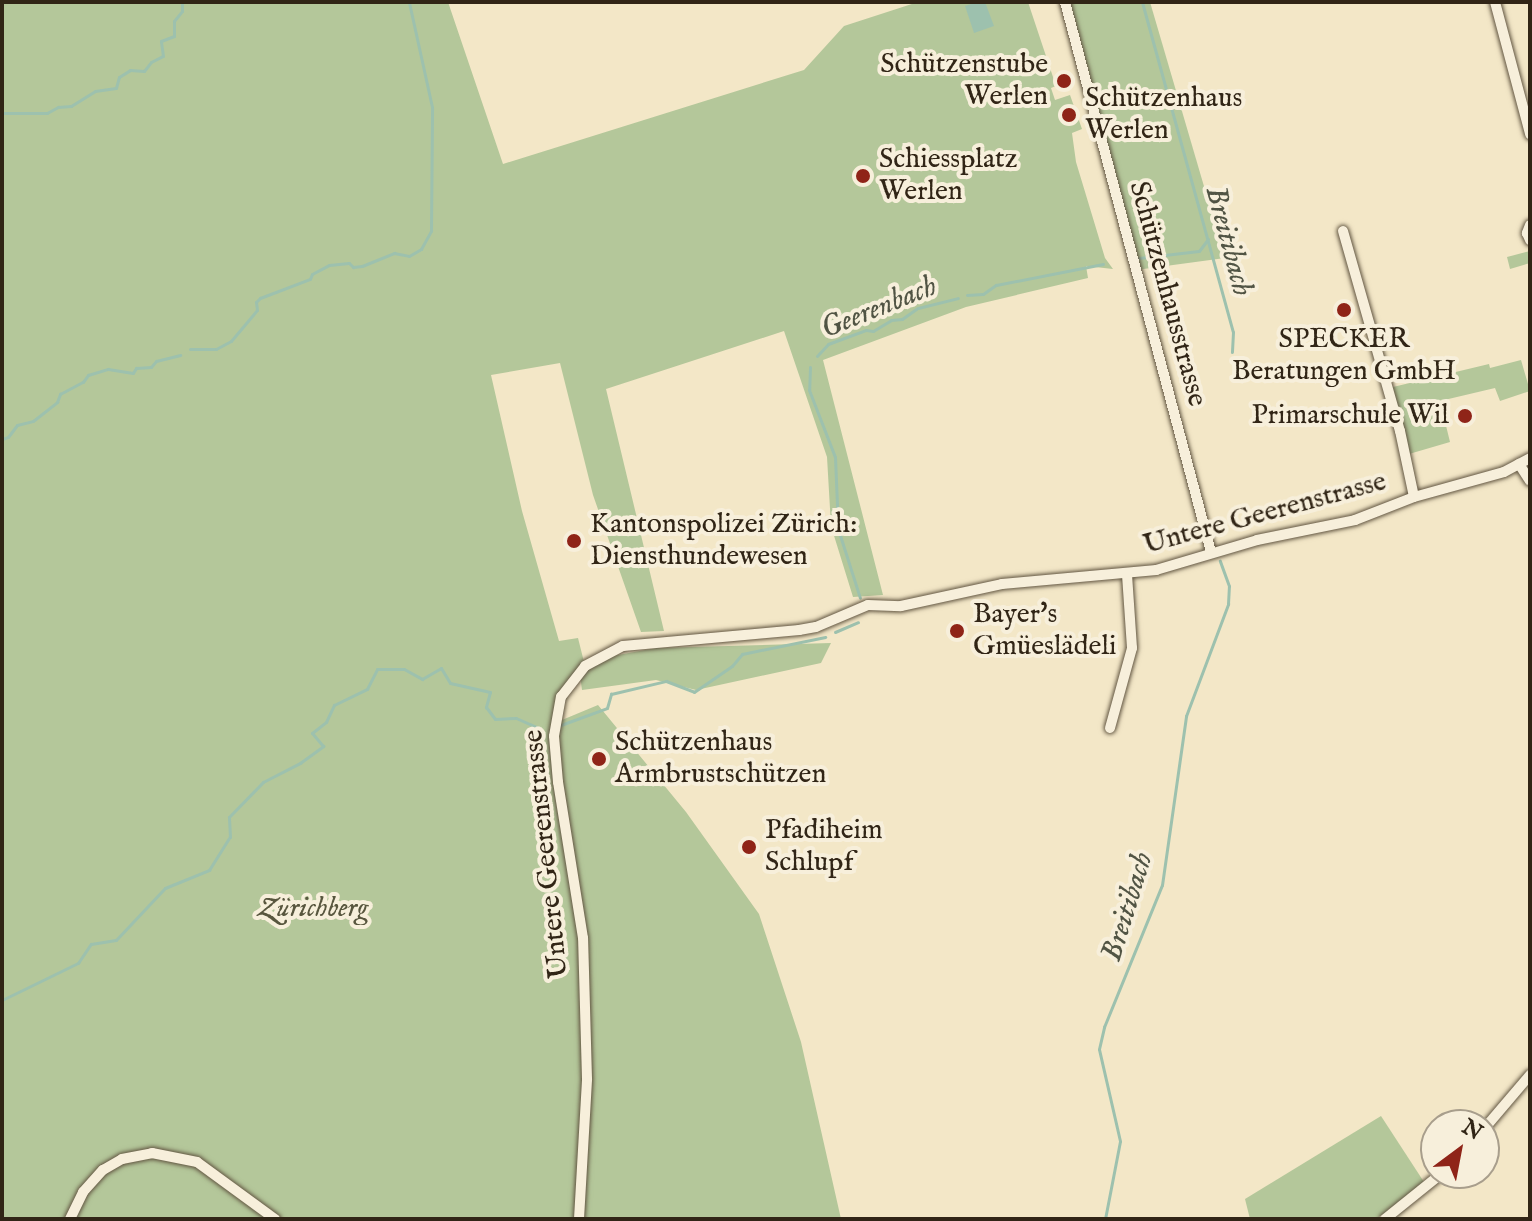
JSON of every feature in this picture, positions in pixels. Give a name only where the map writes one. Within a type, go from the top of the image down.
[{"type":"street","name":"Schützenhausstrasse","points":[[1065,2],[1211,552]]},
{"type":"street","points":[[1495,2],[1530,134]]},
{"type":"street","points":[[1530,225],[1530,240]]},
{"type":"street","name":"Untere Geerenstrasse","points":[[1343,231],[1400,431],[1414,497]]},
{"type":"street","name":"Untere Geerenstrasse","points":[[579,1219],[587,1079],[583,938],[558,782],[554,736],[561,697],[578,672],[608,651],[636,643],[799,630],[816,627],[868,605],[901,606],[1018,582],[1165,568],[1211,552],[1345,523],[1530,458]]},
{"type":"street","points":[[1519,464],[1530,481]]},
{"type":"street","name":"Untere Geerenstrasse","points":[[1110,728],[1132,648],[1127,574]]},
{"type":"street","points":[[1500,1110],[1530,1075]]},
{"type":"street","points":[[70,1219],[83,1192],[103,1170],[122,1159],[152,1153],[197,1162],[275,1219]]},
{"type":"street","points":[[1385,1219],[1422,1189]]},
{"type":"green space","name":"Zürichberg","points":[[2,2],[448,2],[503,164],[804,70],[844,26],[918,2],[1028,2],[1056,86],[1051,88],[1055,100],[1070,95],[1082,129],[1072,133],[1076,162],[1105,258],[1113,269],[1086,266],[1088,278],[966,307],[823,360],[883,595],[853,597],[831,526],[827,457],[784,331],[606,389],[664,631],[641,632],[593,495],[560,363],[491,375],[522,511],[559,641],[578,638],[585,666],[607,657],[656,648],[831,643],[821,663],[696,690],[656,680],[582,690],[580,675],[565,701],[562,720],[598,705],[686,812],[759,914],[801,1042],[841,1219],[2,1219]]},
{"type":"green space","points":[[1065,2],[1150,2],[1225,258],[1136,270]]},
{"type":"green space","points":[[1530,251],[1530,263],[1510,269],[1507,257]]},
{"type":"green space","points":[[1521,360],[1530,391],[1500,401],[1495,388],[1440,401],[1450,442],[1409,454],[1393,387],[1489,364],[1490,368]]},
{"type":"green space","points":[[1381,1116],[1420,1176],[1420,1185],[1375,1219],[1250,1219],[1245,1199]]},
{"type":"shaded area","points":[[985,2],[994,26],[974,33],[965,6]]},
{"type":"waterway","points":[[2,113],[47,113],[58,107],[71,106],[95,91],[116,88],[119,77],[130,70],[144,71],[151,62],[163,56],[161,41],[174,36],[174,21],[182,11],[182,2]]},
{"type":"waterway","points":[[190,349],[216,349],[231,341],[257,310],[256,302],[260,298],[310,279],[312,274],[329,265],[349,263],[353,267],[362,266],[394,253],[409,256],[421,249],[431,231],[432,107],[409,2]]},
{"type":"waterway","name":"Breitibach","points":[[1142,2],[1233,332],[1232,352]]},
{"type":"waterway","name":"Geerenbach","points":[[1139,258],[1199,251],[1208,239]]},
{"type":"waterway","name":"Geerenbach","points":[[967,295],[983,294],[996,285],[1103,264]]},
{"type":"waterway","name":"Geerenbach","points":[[817,356],[828,344],[866,330],[873,331],[891,320],[902,319],[918,308],[958,298]]},
{"type":"waterway","points":[[2,439],[8,437],[17,425],[33,421],[57,402],[60,394],[83,382],[88,375],[108,369],[133,373],[136,368],[151,367],[156,361],[180,355]]},
{"type":"waterway","name":"Geerenbach","points":[[810,367],[809,390],[835,457],[838,529],[860,598]]},
{"type":"waterway","name":"Breitibach","points":[[1105,1219],[1120,1141],[1099,1049],[1104,1027],[1162,885],[1186,716],[1228,604],[1229,586],[1220,561]]},
{"type":"waterway","name":"Geerenbach","points":[[835,632],[858,622]]},
{"type":"waterway","name":"Geerenbach","points":[[558,726],[607,708],[611,694],[666,681],[694,692],[732,666],[742,654],[825,637]]},
{"type":"waterway","name":"Geerenbach","points":[[2,1000],[78,963],[91,944],[116,940],[165,888],[209,870],[230,837],[229,817],[263,782],[300,763],[323,746],[312,733],[326,722],[334,705],[367,689],[377,669],[404,669],[422,679],[441,668],[450,683],[490,692],[486,707],[495,719],[516,718],[541,729]]},
{"type":"place","name":"Schützenstube Werlen","points":[[1064,81]]},
{"type":"place","name":"Schützenhaus Werlen","points":[[1069,115]]},
{"type":"place","name":"Schiessplatz Werlen","points":[[863,176]]},
{"type":"place","name":"SPECKER Beratungen GmbH","points":[[1344,310]]},
{"type":"place","name":"Primarschule Wil","points":[[1465,416]]},
{"type":"place","name":"Kantonspolizei Zürich: Diensthundewesen","points":[[574,541]]},
{"type":"place","name":"Bayer's Gmüeslädeli","points":[[957,631]]},
{"type":"place","name":"Schützenhaus Armbrustschützen","points":[[599,759]]},
{"type":"place","name":"Pfadiheim Schlupf","points":[[749,847]]}]
